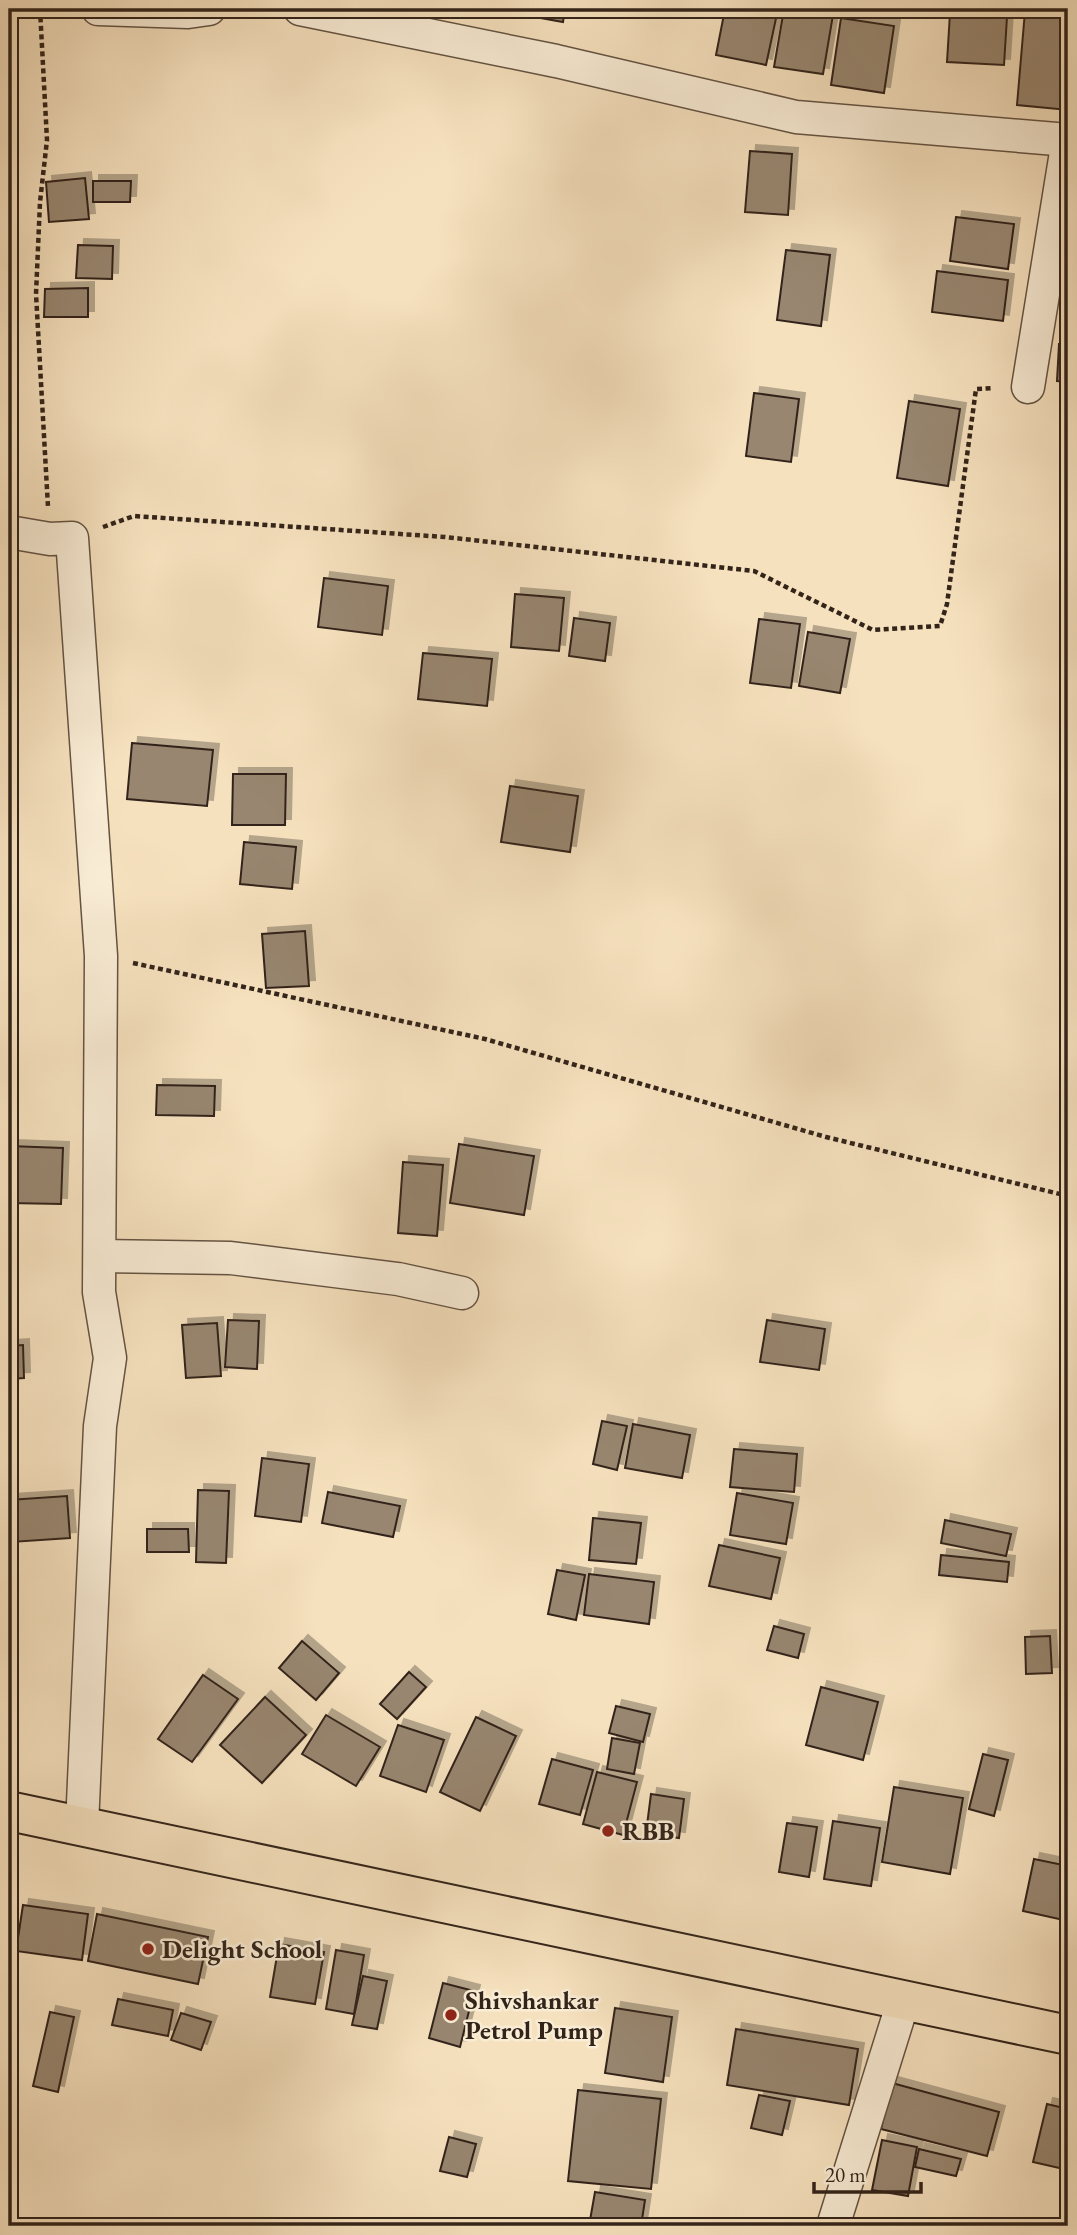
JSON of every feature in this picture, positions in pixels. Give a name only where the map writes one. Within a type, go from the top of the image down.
[{"type":"main road","points":[[9,1811],[1068,2035]]},
{"type":"street","points":[[97,9],[188,12],[209,9]]},
{"type":"street","points":[[300,9],[556,61],[796,117],[1068,140],[1028,387]]},
{"type":"street","points":[[9,531],[61,538],[101,956],[99,1292],[110,1358],[100,1426],[82,1825]]},
{"type":"street","points":[[100,1256],[231,1258],[398,1279],[462,1293]]},
{"type":"street","points":[[833,2226],[904,1999]]},
{"type":"path","points":[[40,9],[47,140],[40,202],[36,294],[61,538],[134,516],[444,537],[754,571],[873,630],[940,626],[947,604],[976,389],[1028,387]]},
{"type":"path","points":[[101,956],[485,1039],[826,1137],[1068,1196]]},
{"type":"building","points":[[530,9],[565,9],[563,22],[529,16]]},
{"type":"building","points":[[725,9],[778,9],[766,65],[716,55]]},
{"type":"building","points":[[784,9],[834,9],[823,74],[774,67]]},
{"type":"building","points":[[1025,11],[1068,15],[1068,110],[1017,105]]},
{"type":"building","points":[[950,13],[1007,17],[1004,65],[947,62]]},
{"type":"building","points":[[841,18],[894,26],[884,93],[831,85]]},
{"type":"building","points":[[750,151],[792,154],[788,215],[745,212]]},
{"type":"building","points":[[85,178],[89,219],[49,222],[46,182]]},
{"type":"building","points":[[93,181],[131,181],[130,202],[93,202]]},
{"type":"building","points":[[956,217],[1014,224],[1008,269],[950,261]]},
{"type":"building","points":[[78,245],[113,246],[112,279],[76,278]]},
{"type":"building","points":[[786,250],[830,255],[821,326],[777,320]]},
{"type":"building","points":[[937,271],[1008,280],[1003,321],[932,312]]},
{"type":"building","points":[[88,288],[88,317],[44,317],[45,289]]},
{"type":"building","points":[[1059,344],[1068,344],[1068,382],[1057,381]]},
{"type":"building","points":[[754,393],[799,399],[791,462],[746,456]]},
{"type":"building","points":[[909,401],[960,409],[948,486],[897,478]]},
{"type":"building","points":[[324,578],[388,586],[382,635],[318,627]]},
{"type":"building","points":[[515,594],[564,598],[559,651],[511,647]]},
{"type":"building","points":[[574,618],[610,623],[605,661],[569,656]]},
{"type":"building","points":[[759,619],[800,624],[791,688],[750,683]]},
{"type":"building","points":[[808,632],[850,639],[840,693],[799,686]]},
{"type":"building","points":[[423,653],[492,659],[487,706],[418,699]]},
{"type":"building","points":[[132,743],[213,750],[207,806],[127,799]]},
{"type":"building","points":[[233,774],[286,774],[285,825],[232,825]]},
{"type":"building","points":[[510,786],[578,796],[570,852],[501,842]]},
{"type":"building","points":[[244,842],[296,847],[292,889],[240,884]]},
{"type":"building","points":[[305,931],[309,986],[266,988],[262,934]]},
{"type":"building","points":[[157,1085],[215,1086],[214,1116],[156,1115]]},
{"type":"building","points":[[459,1144],[534,1156],[524,1215],[450,1203]]},
{"type":"building","points":[[9,1146],[63,1148],[61,1204],[9,1203]]},
{"type":"building","points":[[403,1162],[443,1165],[437,1236],[398,1233]]},
{"type":"building","points":[[228,1320],[259,1321],[257,1369],[225,1367]]},
{"type":"building","points":[[767,1320],[825,1329],[819,1370],[760,1362]]},
{"type":"building","points":[[217,1323],[221,1376],[186,1378],[182,1325]]},
{"type":"building","points":[[23,1345],[24,1378],[9,1379],[9,1346]]},
{"type":"building","points":[[602,1421],[627,1426],[617,1470],[593,1464]]},
{"type":"building","points":[[633,1424],[690,1435],[682,1478],[625,1468]]},
{"type":"building","points":[[734,1449],[797,1454],[794,1492],[730,1487]]},
{"type":"building","points":[[262,1458],[309,1464],[301,1522],[255,1516]]},
{"type":"building","points":[[198,1490],[229,1491],[226,1563],[196,1562]]},
{"type":"building","points":[[328,1492],[400,1506],[393,1537],[322,1523]]},
{"type":"building","points":[[737,1493],[793,1503],[786,1544],[730,1535]]},
{"type":"building","points":[[67,1496],[70,1538],[11,1542],[9,1500]]},
{"type":"building","points":[[593,1518],[641,1523],[636,1564],[589,1560]]},
{"type":"building","points":[[945,1520],[1011,1534],[1006,1556],[941,1543]]},
{"type":"building","points":[[147,1529],[188,1529],[189,1552],[147,1552]]},
{"type":"building","points":[[719,1545],[780,1558],[771,1599],[709,1586]]},
{"type":"building","points":[[941,1555],[1009,1562],[1007,1582],[939,1575]]},
{"type":"building","points":[[557,1570],[585,1575],[576,1620],[548,1614]]},
{"type":"building","points":[[589,1574],[654,1582],[649,1624],[584,1615]]},
{"type":"building","points":[[774,1626],[804,1634],[798,1658],[767,1650]]},
{"type":"building","points":[[1050,1636],[1052,1673],[1026,1674],[1025,1637]]},
{"type":"building","points":[[302,1641],[339,1673],[316,1700],[279,1668]]},
{"type":"building","points":[[409,1672],[426,1687],[397,1719],[380,1704]]},
{"type":"building","points":[[203,1675],[238,1699],[192,1762],[158,1739]]},
{"type":"building","points":[[821,1687],[878,1702],[863,1760],[806,1745]]},
{"type":"building","points":[[265,1697],[306,1735],[262,1783],[220,1745]]},
{"type":"building","points":[[616,1706],[650,1714],[643,1742],[609,1733]]},
{"type":"building","points":[[326,1715],[380,1747],[356,1786],[302,1754]]},
{"type":"building","points":[[476,1717],[516,1736],[480,1811],[440,1792]]},
{"type":"building","points":[[398,1725],[444,1740],[426,1792],[380,1776]]},
{"type":"building","points":[[612,1738],[640,1743],[634,1774],[607,1769]]},
{"type":"building","points":[[983,1754],[1008,1760],[994,1816],[969,1809]]},
{"type":"building","points":[[552,1759],[593,1770],[580,1815],[539,1804]]},
{"type":"building","points":[[597,1772],[637,1782],[623,1835],[583,1824]]},
{"type":"building","points":[[894,1787],[963,1798],[950,1874],[882,1862]]},
{"type":"building","points":[[651,1794],[684,1799],[679,1838],[646,1833]]},
{"type":"building","points":[[833,1821],[880,1828],[871,1886],[824,1879]]},
{"type":"building","points":[[787,1823],[817,1827],[809,1877],[779,1872]]},
{"type":"building","points":[[1034,1859],[1068,1866],[1068,1921],[1023,1911]]},
{"type":"building","points":[[23,1905],[88,1914],[82,1960],[16,1951]]},
{"type":"building","name":"Delight School","points":[[97,1914],[208,1937],[198,1984],[88,1961]]},
{"type":"building","points":[[279,1944],[324,1952],[315,2004],[270,1997]]},
{"type":"building","points":[[336,1950],[364,1955],[354,2014],[326,2009]]},
{"type":"building","points":[[363,1976],[387,1981],[377,2029],[352,2025]]},
{"type":"building","name":"Shivshankar Petrol Pump","points":[[443,1983],[474,1991],[460,2047],[429,2038]]},
{"type":"building","points":[[118,1999],[173,2010],[168,2036],[112,2025]]},
{"type":"building","points":[[615,2008],[672,2017],[663,2082],[605,2073]]},
{"type":"building","points":[[50,2012],[74,2017],[58,2092],[33,2086]]},
{"type":"building","points":[[181,2013],[211,2022],[201,2050],[171,2040]]},
{"type":"building","points":[[736,2029],[858,2049],[849,2105],[727,2085]]},
{"type":"building","points":[[892,2083],[999,2112],[987,2156],[881,2129]]},
{"type":"building","points":[[578,2090],[661,2099],[651,2189],[568,2181]]},
{"type":"building","points":[[759,2095],[790,2101],[782,2135],[751,2128]]},
{"type":"building","points":[[1047,2104],[1068,2109],[1068,2170],[1033,2162]]},
{"type":"building","points":[[449,2137],[476,2144],[467,2177],[440,2171]]},
{"type":"building","points":[[882,2140],[917,2147],[908,2196],[872,2190]]},
{"type":"building","points":[[919,2149],[961,2159],[956,2176],[915,2167]]},
{"type":"building","points":[[595,2192],[645,2200],[641,2226],[589,2226]]},
{"type":"place","name":"RBB","points":[[608,1831]]},
{"type":"place","name":"Delight School","points":[[148,1949]]},
{"type":"place","name":"Shivshankar Petrol Pump","points":[[451,2015]]}]
